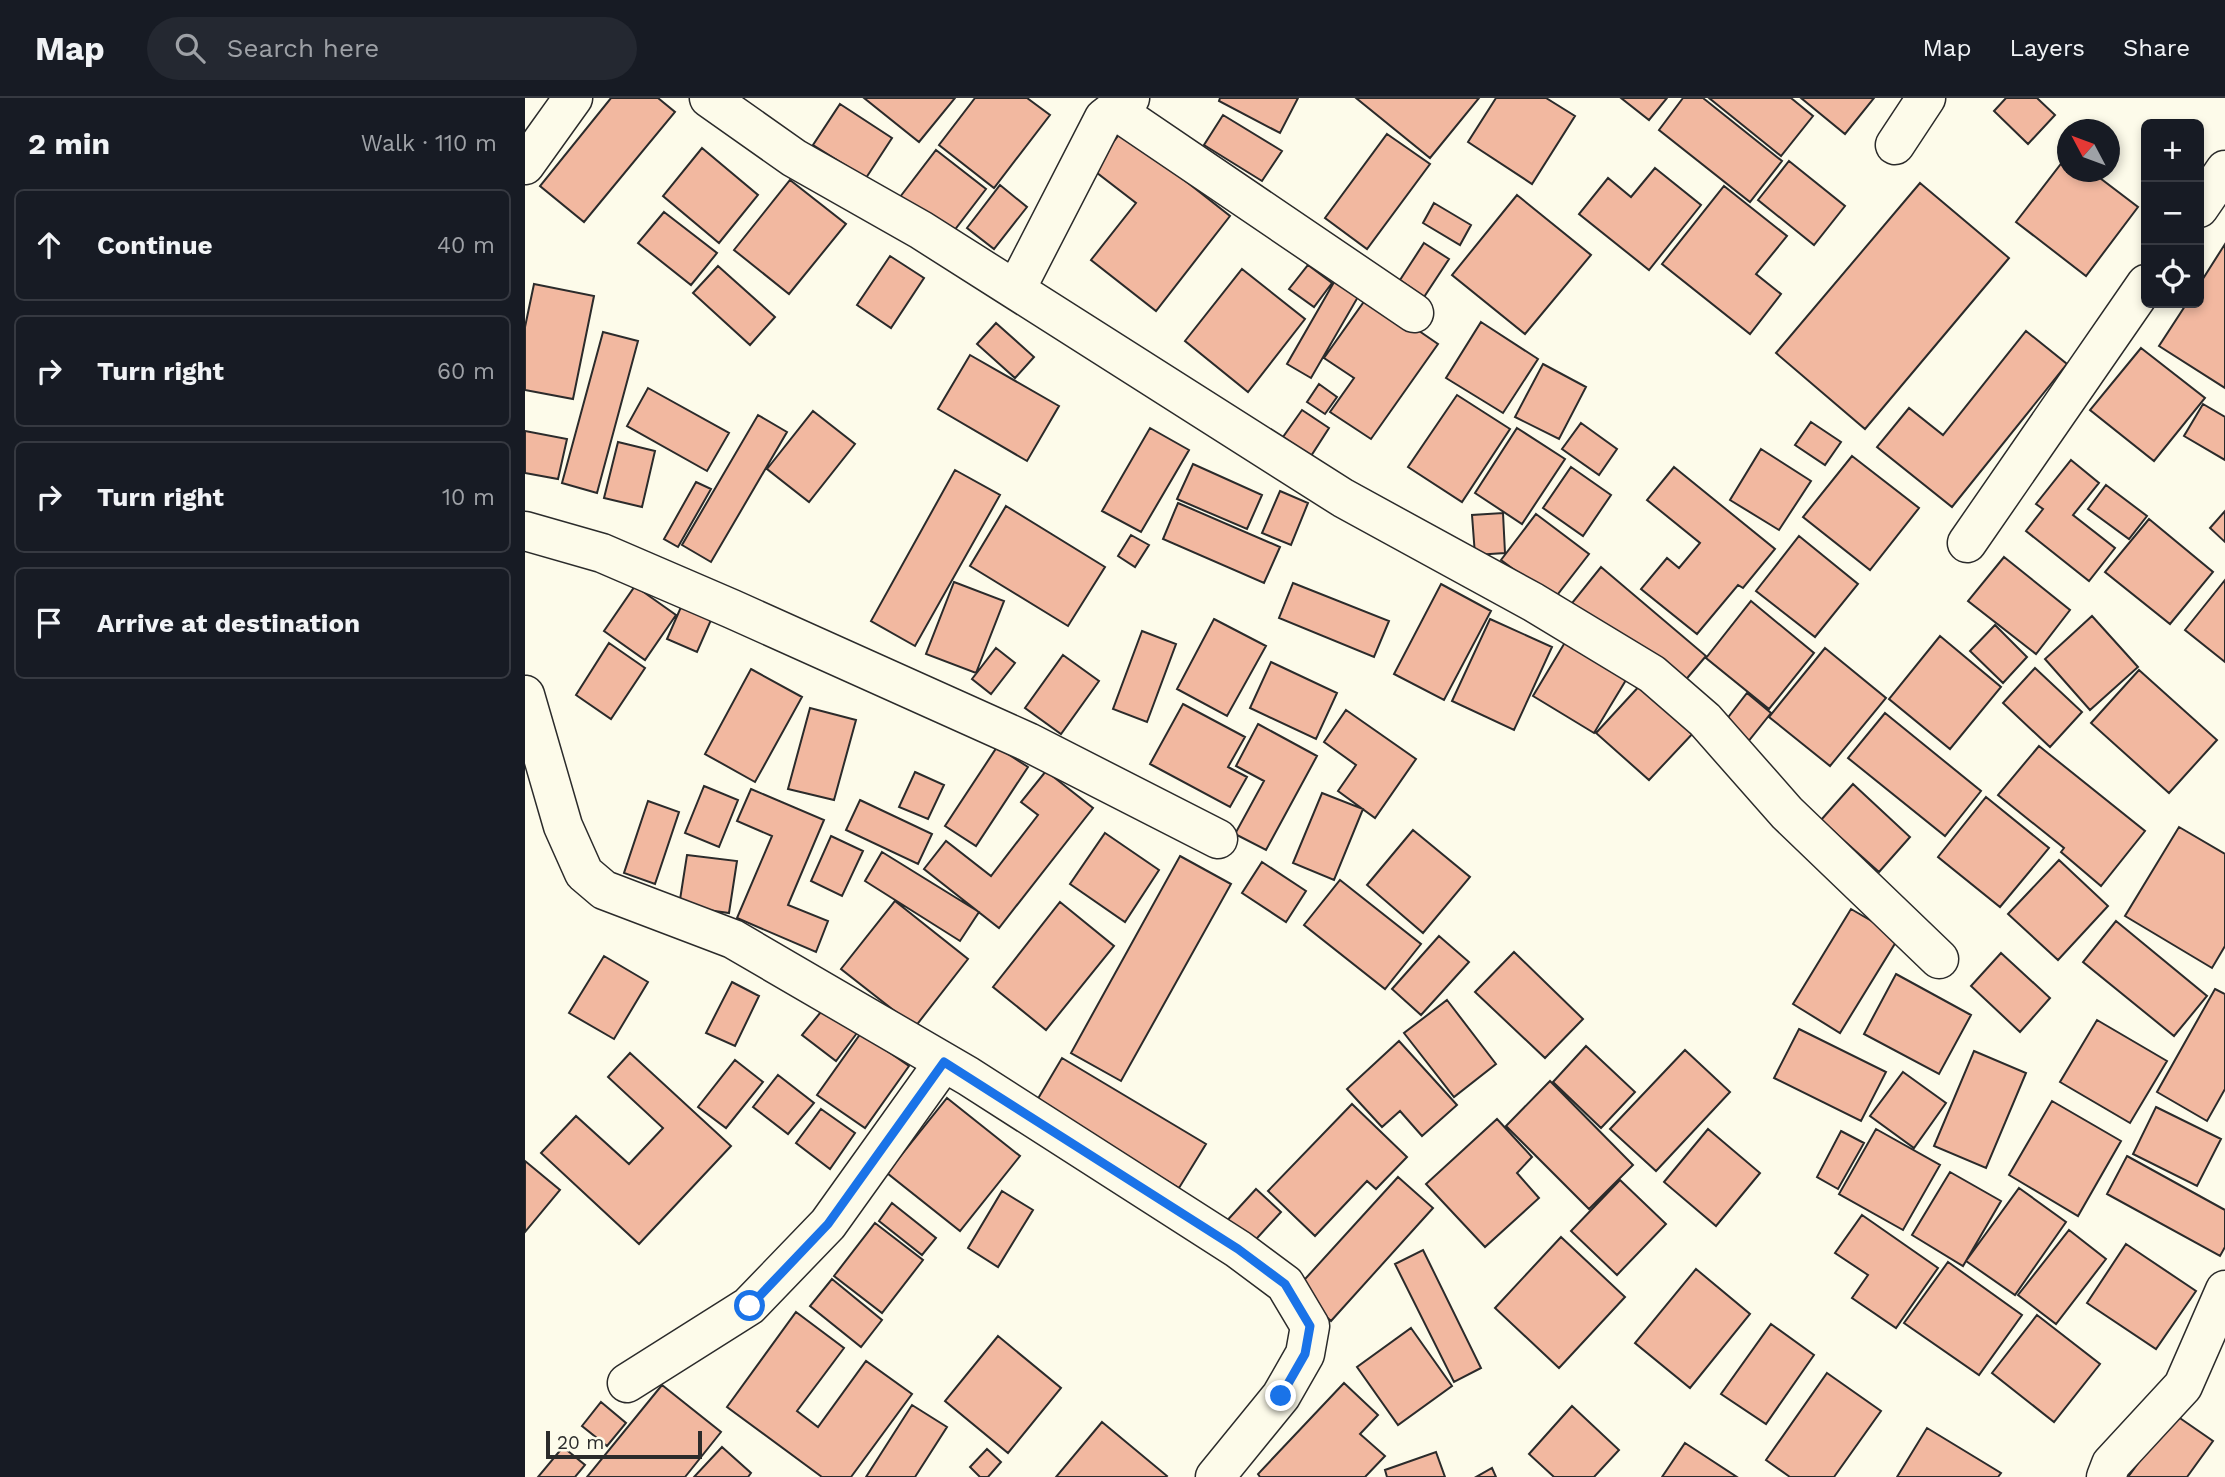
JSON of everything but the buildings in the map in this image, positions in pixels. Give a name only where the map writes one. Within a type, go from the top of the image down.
[{"type":"street","points":[[525,165],[573,98]]},
{"type":"street","points":[[709,98],[794,158],[922,230],[1343,498],[1533,602],[1653,674],[1705,720],[1787,813],[1940,959]]},
{"type":"street","points":[[1895,145],[1926,98]]},
{"type":"street","points":[[1016,289],[1104,118],[1123,104],[1414,313]]},
{"type":"street","points":[[2204,201],[2225,170]]},
{"type":"street","points":[[1967,543],[2141,291]]},
{"type":"street","points":[[525,531],[602,553],[732,609],[1028,742],[1218,839]]},
{"type":"street","points":[[525,695],[563,826],[584,873],[604,890],[733,939],[944,1062],[1238,1249],[1285,1284],[1310,1326],[1305,1354],[1281,1396],[1215,1477]]},
{"type":"street","points":[[628,1383],[750,1306],[828,1224],[944,1062]]},
{"type":"street","points":[[2106,1477],[2111,1464],[2183,1385],[2225,1290]]},
{"type":"route","points":[[750,1306],[828,1224],[944,1062],[1238,1249],[1285,1284],[1310,1326],[1305,1354],[1281,1396]]}]
